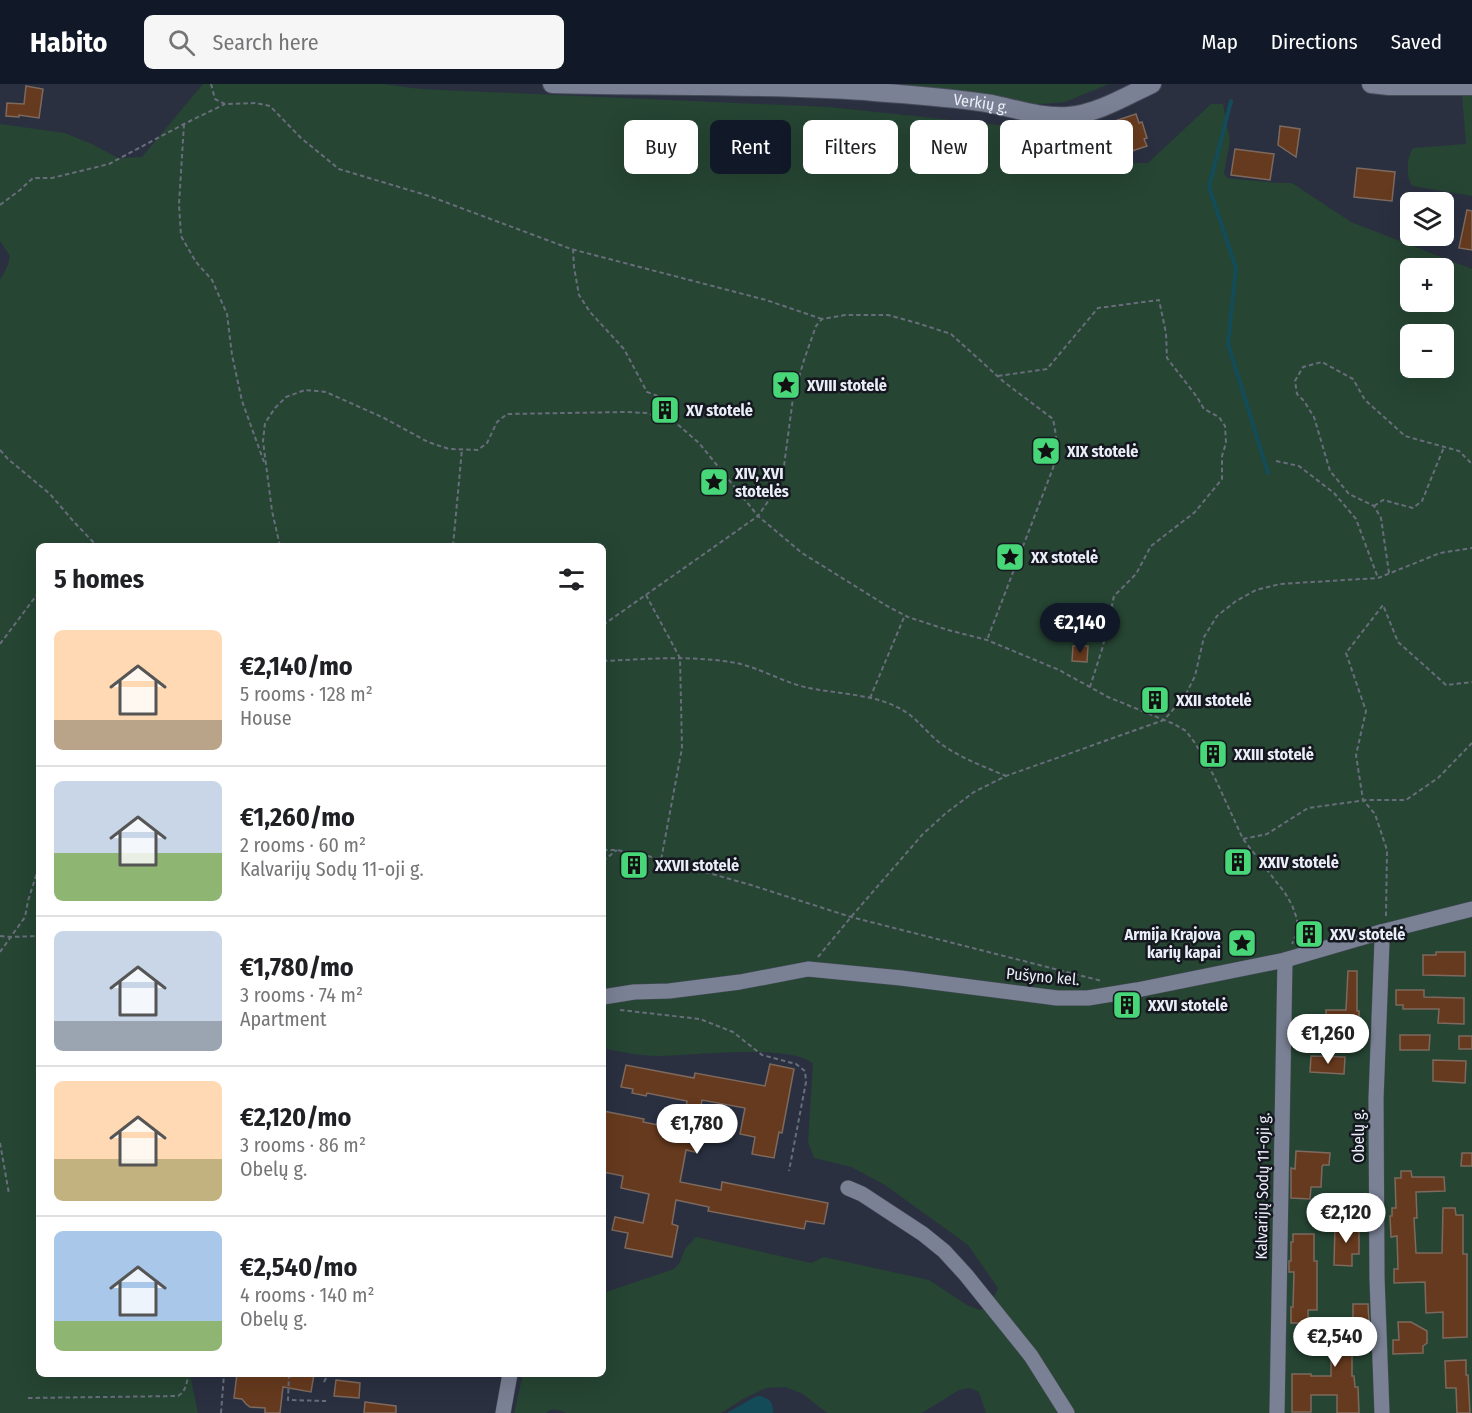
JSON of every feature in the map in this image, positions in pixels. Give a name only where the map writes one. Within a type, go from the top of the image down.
[{"type":"main road","name":"Verkių g.","points":[[552,84],[849,89],[961,100],[1033,113],[1067,116],[1105,106],[1152,84]]},
{"type":"main road","points":[[1371,84],[1472,86]]},
{"type":"street","name":"Pušyno kel.","points":[[606,997],[740,982],[808,969],[901,978],[1057,998],[1088,998],[1285,960],[1383,931],[1472,909]]},
{"type":"street","name":"Obelų g.","points":[[1382,1413],[1377,1278],[1376,1111],[1383,931]]},
{"type":"street","name":"Kalvarijų Sodų 11-oji g.","points":[[1276,1413],[1285,960]]},
{"type":"street","points":[[848,1188],[862,1194],[945,1251],[1031,1356],[1067,1413]]},
{"type":"street","points":[[502,1413],[509,1377]]},
{"type":"path","points":[[211,84],[215,99],[225,104]]},
{"type":"path","points":[[0,204],[33,178],[52,178],[109,164],[225,104],[256,103],[270,106],[301,138],[339,169],[429,195],[573,249],[766,300],[822,319],[845,315],[888,315],[951,334],[998,376],[1053,418],[1057,439],[1058,451],[1053,468],[987,640]]},
{"type":"path","points":[[184,124],[179,204],[181,236],[196,262],[212,280],[227,314],[232,355],[242,401],[266,467]]},
{"type":"path","points":[[573,249],[579,295],[590,312],[624,349],[647,392],[664,398],[675,413],[676,423]]},
{"type":"path","points":[[998,376],[1047,369],[1098,308],[1159,300],[1166,333],[1167,358],[1204,409],[1219,417],[1225,426],[1226,443],[1222,456],[1222,478],[1195,512],[1151,546],[1136,574],[1114,596],[1103,646],[1090,687]]},
{"type":"path","points":[[606,623],[758,516],[782,481],[793,399],[813,334],[822,319]]},
{"type":"path","points":[[1389,573],[1381,518],[1374,506],[1349,494],[1330,471],[1314,417],[1297,394],[1295,381],[1303,367],[1322,362],[1353,379],[1365,400],[1405,436],[1459,452],[1472,464]]},
{"type":"path","points":[[279,543],[266,467],[263,441],[265,423],[286,396],[305,390],[326,392],[384,418],[428,442],[449,449],[478,450],[487,443],[497,422],[507,414],[646,413],[676,423],[699,443],[758,516],[802,553],[887,606],[948,630],[987,640],[1059,670],[1108,697],[1186,731],[1196,743],[1214,776],[1243,839],[1285,892],[1292,905],[1297,919],[1297,933],[1285,960]]},
{"type":"path","points":[[1374,506],[1383,500],[1413,508],[1422,501],[1444,447]]},
{"type":"path","points":[[453,543],[462,449]]},
{"type":"path","points":[[0,450],[50,494],[94,543]]},
{"type":"path","points":[[1276,461],[1299,466],[1334,493],[1356,519],[1378,578]]},
{"type":"path","points":[[808,969],[922,835],[974,792],[1006,776],[1164,720],[1185,696],[1195,676],[1204,638],[1217,616],[1236,601],[1257,590],[1280,584],[1378,578],[1440,553],[1472,548]]},
{"type":"path","points":[[0,644],[36,596]]},
{"type":"path","points":[[646,596],[680,658],[682,748],[662,860]]},
{"type":"path","points":[[1383,931],[1387,850],[1375,814],[1363,800],[1356,755],[1366,711],[1346,653],[1383,605],[1398,642],[1446,685],[1472,682]]},
{"type":"path","points":[[870,698],[905,615]]},
{"type":"path","points":[[606,661],[694,658],[737,663],[806,687],[880,700],[901,708],[942,745],[1006,776]]},
{"type":"path","points":[[1243,839],[1267,834],[1308,808],[1363,800],[1406,800],[1438,778],[1472,743]]},
{"type":"path","points":[[606,850],[617,850],[662,860],[851,917],[1111,983]]},
{"type":"path","points":[[606,859],[617,850]]},
{"type":"path","points":[[0,952],[25,917],[36,876]]},
{"type":"path","points":[[0,936],[11,938],[36,936]]},
{"type":"path","points":[[620,1010],[699,1019],[733,1032],[762,1055],[796,1064],[805,1071],[806,1082],[789,1170]]},
{"type":"path","points":[[0,1143],[9,1194]]},
{"type":"path","points":[[28,1398],[178,1396],[183,1393],[188,1377]]},
{"type":"path","points":[[221,1413],[224,1377]]},
{"type":"path","points":[[289,1377],[288,1400],[326,1401]]},
{"type":"path","points":[[324,1382],[326,1377]]},
{"type":"green space","points":[[203,84],[383,84],[420,89],[829,107],[952,120],[910,120],[910,174],[988,174],[988,124],[1000,125],[1000,174],[1133,174],[1133,163],[1148,163],[1211,104],[1223,104],[1230,141],[1224,173],[1227,178],[1292,183],[1351,222],[1400,241],[1400,246],[1413,246],[1444,258],[1400,258],[1400,312],[1454,312],[1454,262],[1472,269],[1472,1413],[986,1413],[979,1392],[970,1388],[959,1390],[922,1413],[827,1413],[803,1394],[785,1387],[766,1388],[721,1413],[566,1413],[553,1410],[546,1413],[514,1413],[522,1377],[606,1377],[606,1292],[674,1269],[679,1264],[685,1249],[696,1237],[811,1263],[824,1257],[929,1280],[967,1305],[979,1310],[990,1306],[998,1288],[968,1245],[885,1185],[851,1167],[814,1158],[808,1142],[813,1064],[802,1058],[764,1052],[651,1056],[606,1049],[606,1004],[612,1001],[606,994],[606,543],[36,543],[36,1377],[191,1377],[198,1413],[0,1413],[0,280],[10,256],[0,241],[0,124],[65,133],[118,158],[142,157]]},
{"type":"green space","points":[[891,84],[1109,84],[1065,102],[1041,104],[1018,103],[932,88]]},
{"type":"green space","points":[[1462,95],[1472,95],[1472,196],[1412,186],[1408,167],[1413,148],[1466,144]]},
{"type":"water","points":[[759,1396],[770,1401],[773,1413],[727,1413],[753,1398]]},
{"type":"building","points":[[26,86],[43,89],[39,118],[6,116],[7,103],[24,104]]},
{"type":"building","points":[[1136,114],[1139,123],[1142,122],[1147,146],[1133,151],[1133,120],[1118,120]]},
{"type":"building","points":[[1280,126],[1300,129],[1296,157],[1278,145]]},
{"type":"building","points":[[1235,149],[1274,154],[1270,180],[1231,175]]},
{"type":"building","points":[[1357,168],[1395,172],[1392,201],[1354,197]]},
{"type":"building","points":[[1467,210],[1472,211],[1472,250],[1459,248]]},
{"type":"building","points":[[1073,646],[1088,646],[1087,662],[1072,661]]},
{"type":"building","points":[[1436,952],[1465,952],[1465,976],[1423,975],[1423,955],[1436,955]]},
{"type":"building","points":[[1348,971],[1357,971],[1359,1028],[1326,1027],[1326,1010],[1346,1010]]},
{"type":"building","points":[[1396,990],[1424,990],[1424,997],[1464,998],[1464,1024],[1438,1023],[1439,1009],[1403,1009],[1403,1005],[1396,1005]]},
{"type":"building","points":[[1400,1035],[1430,1035],[1429,1050],[1400,1050]]},
{"type":"building","points":[[1459,1036],[1472,1036],[1472,1049],[1459,1049]]},
{"type":"building","points":[[1311,1056],[1345,1057],[1344,1074],[1310,1072]]},
{"type":"building","points":[[1433,1060],[1466,1061],[1465,1083],[1433,1081]]},
{"type":"building","points":[[770,1064],[794,1069],[782,1133],[779,1132],[774,1158],[752,1154],[755,1137],[740,1134],[745,1108],[702,1100],[695,1138],[697,1138],[695,1152],[686,1150],[680,1182],[721,1190],[722,1182],[828,1203],[824,1224],[806,1221],[804,1229],[708,1211],[709,1207],[676,1200],[672,1224],[678,1226],[672,1257],[625,1248],[628,1233],[612,1230],[615,1217],[643,1223],[649,1194],[621,1188],[623,1176],[606,1173],[606,1112],[644,1119],[643,1122],[669,1127],[670,1121],[683,1124],[687,1101],[647,1093],[646,1096],[632,1093],[633,1089],[621,1087],[626,1065],[694,1078],[695,1073],[765,1086]]},
{"type":"building","points":[[1296,1151],[1330,1153],[1329,1165],[1322,1167],[1321,1187],[1311,1187],[1310,1199],[1291,1198],[1291,1168],[1295,1169]]},
{"type":"building","points":[[1462,1153],[1472,1153],[1472,1166],[1461,1166]]},
{"type":"building","points":[[1401,1171],[1411,1171],[1412,1177],[1444,1177],[1445,1191],[1416,1192],[1417,1218],[1414,1218],[1416,1253],[1442,1253],[1443,1208],[1455,1208],[1456,1215],[1463,1215],[1463,1254],[1467,1254],[1467,1337],[1443,1338],[1443,1312],[1426,1313],[1425,1282],[1394,1283],[1394,1269],[1398,1269],[1397,1236],[1391,1237],[1390,1216],[1392,1216],[1392,1208],[1396,1208],[1395,1178],[1401,1178]]},
{"type":"building","points":[[1335,1224],[1359,1224],[1359,1254],[1352,1254],[1352,1266],[1334,1265]]},
{"type":"building","points":[[1293,1234],[1314,1234],[1314,1261],[1317,1261],[1317,1310],[1308,1310],[1308,1323],[1291,1323],[1294,1272],[1289,1272],[1289,1261],[1291,1261]]},
{"type":"building","points":[[1353,1304],[1368,1304],[1369,1322],[1366,1322],[1366,1339],[1352,1339],[1352,1376],[1354,1376],[1355,1387],[1358,1387],[1359,1413],[1337,1413],[1337,1395],[1311,1395],[1311,1412],[1292,1412],[1292,1374],[1331,1376],[1331,1357],[1325,1353],[1325,1347],[1331,1344],[1331,1322],[1353,1322]]},
{"type":"building","points":[[1398,1322],[1411,1322],[1427,1331],[1427,1343],[1423,1346],[1423,1353],[1393,1354],[1393,1340],[1399,1340]]},
{"type":"building","points":[[1466,1360],[1470,1413],[1457,1413],[1456,1388],[1446,1388],[1445,1361]]},
{"type":"building","points":[[237,1377],[314,1377],[311,1392],[283,1387],[280,1413],[265,1413],[265,1408],[250,1407],[242,1399],[234,1398]]},
{"type":"building","points":[[336,1380],[360,1383],[359,1398],[334,1396]]},
{"type":"building","points":[[365,1402],[396,1406],[396,1413],[364,1413]]},
{"type":"waterway","points":[[1231,101],[1209,187],[1236,268],[1228,344],[1268,473]]},
{"type":"place","name":"XVIII stotelė","points":[[786,385]]},
{"type":"place","name":"XV stotelė","points":[[665,410]]},
{"type":"place","name":"XIX stotelė","points":[[1046,451]]},
{"type":"place","name":"XIV, XVI stotelės","points":[[714,482]]},
{"type":"place","name":"XX stotelė","points":[[1010,557]]},
{"type":"place","name":"XXII stotelė","points":[[1155,700]]},
{"type":"place","name":"XXIII stotelė","points":[[1213,754]]},
{"type":"place","name":"XXIV stotelė","points":[[1238,862]]},
{"type":"place","name":"XXVII stotelė","points":[[634,865]]},
{"type":"place","name":"XXV stotelė","points":[[1309,934]]},
{"type":"place","name":"Armija Krajova karių kapai","points":[[1242,943]]},
{"type":"place","name":"XXVI stotelė","points":[[1127,1005]]}]
